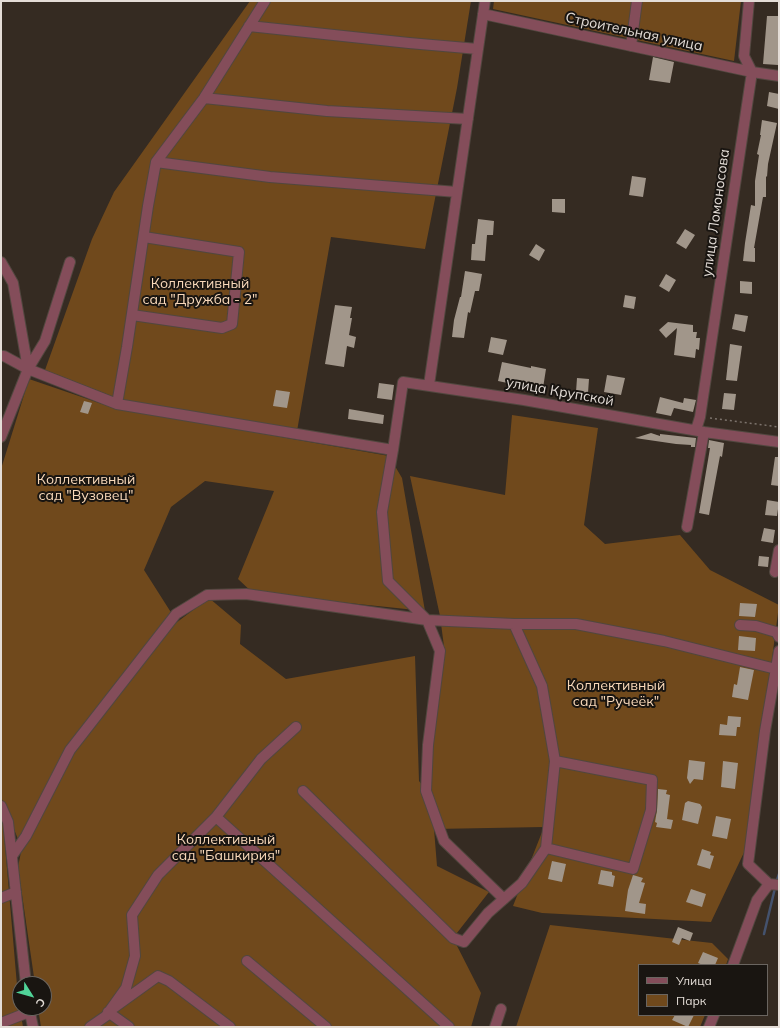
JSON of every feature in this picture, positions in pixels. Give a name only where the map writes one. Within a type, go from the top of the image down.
[{"type":"street","points":[[117,404],[156,162],[204,98],[265,1]]},
{"type":"street","points":[[428,385],[484,1]]},
{"type":"street","points":[[631,46],[637,1]]},
{"type":"street","points":[[749,1],[744,56],[752,72]]},
{"type":"street","name":"Строительная улица","points":[[483,14],[752,72],[779,76]]},
{"type":"street","points":[[249,26],[478,49]]},
{"type":"street","name":"улица Ломоносова","points":[[688,527],[700,431],[700,417],[752,72]]},
{"type":"street","points":[[204,98],[327,111],[468,119]]},
{"type":"street","points":[[156,162],[270,177],[457,192]]},
{"type":"street","points":[[132,315],[222,328],[232,324],[239,252],[144,237]]},
{"type":"street","points":[[1,262],[12,283],[28,369]]},
{"type":"street","points":[[1,437],[28,369],[45,341],[70,262]]},
{"type":"street","points":[[1,356],[4,356],[28,369],[117,404],[393,450],[382,512],[388,582],[427,620],[440,651],[428,745],[426,791],[444,841],[504,899]]},
{"type":"street","name":"улица Крупской","points":[[393,450],[403,382],[700,431],[779,442]]},
{"type":"street","points":[[774,572],[779,550]]},
{"type":"street","points":[[12,856],[26,836],[70,750],[176,614],[207,595],[246,594],[427,620],[514,624],[576,624],[664,641],[776,669]]},
{"type":"street","points":[[302,791],[453,938],[464,942],[488,913],[522,883],[546,848],[555,761],[542,686],[514,624]]},
{"type":"street","points":[[740,625],[756,626],[776,632],[779,637]]},
{"type":"street","points":[[733,964],[757,900],[774,885],[748,864],[765,731],[779,651]]},
{"type":"street","points":[[90,1027],[106,1016],[126,988],[135,956],[132,915],[158,875],[216,817],[261,759],[296,727]]},
{"type":"street","points":[[546,848],[633,869],[651,810],[652,780],[555,761]]},
{"type":"street","points":[[1,806],[12,856],[25,976]]},
{"type":"street","points":[[216,817],[449,1027]]},
{"type":"street","points":[[1,898],[16,892]]},
{"type":"street","points":[[248,961],[326,1027]]},
{"type":"street","points":[[108,1012],[158,976],[169,981],[230,1027]]},
{"type":"street","points":[[496,1027],[501,1009]]},
{"type":"street","points":[[108,1012],[129,1027]]},
{"type":"street","points":[[1,1022],[15,1016]]},
{"type":"street","points":[[30,1016],[33,1027]]},
{"type":"street","points":[[709,1027],[714,1016]]},
{"type":"path","points":[[700,417],[779,427]]},
{"type":"green space","name":"Коллективный сад \"Дружба - 2\"","points":[[250,1],[471,1],[457,88],[425,249],[331,237],[297,431],[119,399],[45,370],[92,239],[114,192]]},
{"type":"green space","points":[[494,1],[741,1],[734,61],[493,9]]},
{"type":"green space","name":"Коллективный сад \"Вузовец\"","points":[[29,379],[111,407],[389,456],[402,478],[425,611],[253,593],[238,579],[274,491],[205,481],[171,507],[144,570],[172,614],[66,751],[20,844],[1,797],[1,469]]},
{"type":"green space","points":[[512,415],[598,428],[584,525],[605,544],[680,535],[710,570],[779,605],[748,844],[711,922],[542,913],[513,906],[544,827],[434,829],[437,866],[489,892],[453,938],[481,993],[471,1027],[41,1027],[39,1016],[52,1016],[52,976],[34,976],[18,867],[21,852],[82,738],[164,632],[209,598],[241,625],[240,644],[286,679],[415,656],[419,781],[426,790],[445,654],[440,616],[410,476],[505,495]]},
{"type":"green space","points":[[1,817],[3,822],[16,976],[12,976],[12,1016],[21,1016],[23,1027],[1,1027]]},
{"type":"green space","points":[[550,925],[712,943],[728,959],[726,964],[638,964],[638,1016],[705,1016],[700,1027],[516,1027]]},
{"type":"building","points":[[767,16],[779,16],[778,65],[763,64]]},
{"type":"building","points":[[653,57],[674,62],[670,83],[649,80]]},
{"type":"building","points":[[769,92],[779,94],[779,109],[767,106]]},
{"type":"building","points":[[762,120],[777,123],[768,164],[767,177],[766,176],[766,197],[763,197],[754,248],[755,262],[743,261],[751,205],[755,206],[755,181],[759,155],[757,154]]},
{"type":"building","points":[[632,176],[646,178],[643,197],[629,195]]},
{"type":"building","points":[[552,199],[565,199],[565,213],[552,212]]},
{"type":"building","points":[[478,219],[494,221],[493,235],[487,235],[485,261],[471,260],[472,244],[475,244]]},
{"type":"building","points":[[685,229],[695,235],[686,249],[676,243]]},
{"type":"building","points":[[536,244],[545,250],[539,261],[529,255]]},
{"type":"building","points":[[465,271],[482,274],[479,291],[475,291],[470,313],[468,312],[464,338],[452,337],[454,320],[461,297]]},
{"type":"building","points":[[666,274],[676,280],[669,292],[659,286]]},
{"type":"building","points":[[740,281],[752,282],[752,294],[740,293]]},
{"type":"building","points":[[625,295],[636,297],[634,309],[623,307]]},
{"type":"building","points":[[335,305],[352,307],[349,335],[356,337],[354,348],[347,346],[344,367],[325,364]]},
{"type":"building","points":[[735,314],[748,316],[745,332],[732,329]]},
{"type":"building","points":[[668,322],[693,325],[693,332],[697,332],[696,338],[700,338],[699,350],[696,349],[695,358],[674,355],[677,328],[666,338],[659,330]]},
{"type":"building","points":[[491,337],[507,340],[503,355],[488,352]]},
{"type":"building","points":[[730,344],[742,346],[737,381],[726,380]]},
{"type":"building","points":[[502,362],[531,368],[531,366],[546,369],[543,388],[498,381]]},
{"type":"building","points":[[607,375],[625,378],[621,395],[604,392]]},
{"type":"building","points":[[577,378],[589,379],[588,393],[576,392]]},
{"type":"building","points":[[379,383],[394,385],[392,400],[377,398]]},
{"type":"building","points":[[276,390],[290,392],[287,408],[273,406]]},
{"type":"building","points":[[724,393],[736,394],[734,410],[722,409]]},
{"type":"building","points":[[660,397],[683,403],[684,398],[696,400],[693,412],[674,408],[671,416],[656,413]]},
{"type":"building","points":[[84,401],[92,403],[88,414],[80,412]]},
{"type":"building","points":[[349,409],[384,415],[383,424],[348,419]]},
{"type":"building","points":[[651,433],[660,436],[660,434],[696,438],[695,447],[691,447],[691,445],[635,438]]},
{"type":"building","points":[[709,440],[724,443],[722,457],[720,456],[709,515],[699,513],[710,448],[708,448]]},
{"type":"building","points":[[775,457],[779,457],[779,486],[771,485]]},
{"type":"building","points":[[767,500],[779,502],[777,516],[765,515]]},
{"type":"building","points":[[764,528],[775,530],[773,543],[761,541]]},
{"type":"building","points":[[759,556],[769,557],[768,567],[758,566]]},
{"type":"building","points":[[740,603],[757,604],[755,617],[739,616]]},
{"type":"building","points":[[739,636],[756,638],[755,651],[738,650]]},
{"type":"building","points":[[740,667],[754,670],[748,700],[732,697],[734,684],[737,685]]},
{"type":"building","points":[[728,716],[741,717],[740,727],[737,727],[736,736],[719,735],[720,724],[727,725]]},
{"type":"building","points":[[689,760],[705,762],[703,780],[694,779],[690,784],[687,778]]},
{"type":"building","points":[[723,761],[738,763],[735,789],[721,787]]},
{"type":"building","points":[[658,789],[667,790],[666,794],[670,795],[667,819],[673,820],[671,829],[656,827],[657,823],[655,822]]},
{"type":"building","points":[[688,801],[700,804],[702,807],[698,824],[682,820],[685,803]]},
{"type":"building","points":[[716,816],[731,819],[727,839],[712,836]]},
{"type":"building","points":[[702,849],[711,852],[710,855],[714,856],[710,869],[697,865]]},
{"type":"building","points":[[552,861],[566,864],[562,882],[548,879]]},
{"type":"building","points":[[601,870],[612,872],[612,875],[615,876],[613,887],[598,884]]},
{"type":"building","points":[[633,875],[643,878],[641,882],[645,883],[639,903],[646,904],[645,914],[625,911],[628,890]]},
{"type":"building","points":[[691,889],[706,894],[702,907],[686,902]]},
{"type":"building","points":[[678,927],[693,933],[690,941],[682,938],[679,945],[672,942]]},
{"type":"building","points":[[703,952],[718,958],[715,964],[698,963]]},
{"type":"building","points":[[674,1016],[694,1016],[688,1027],[672,1020]]},
{"type":"waterway","points":[[776,883],[779,874]]},
{"type":"waterway","points":[[764,934],[775,888]]},
{"type":"park label","name":"Коллективный сад \"Ручеёк\"","points":[[616,694]]},
{"type":"park label","name":"Коллективный сад \"Башкирия\"","points":[[226,848]]}]
